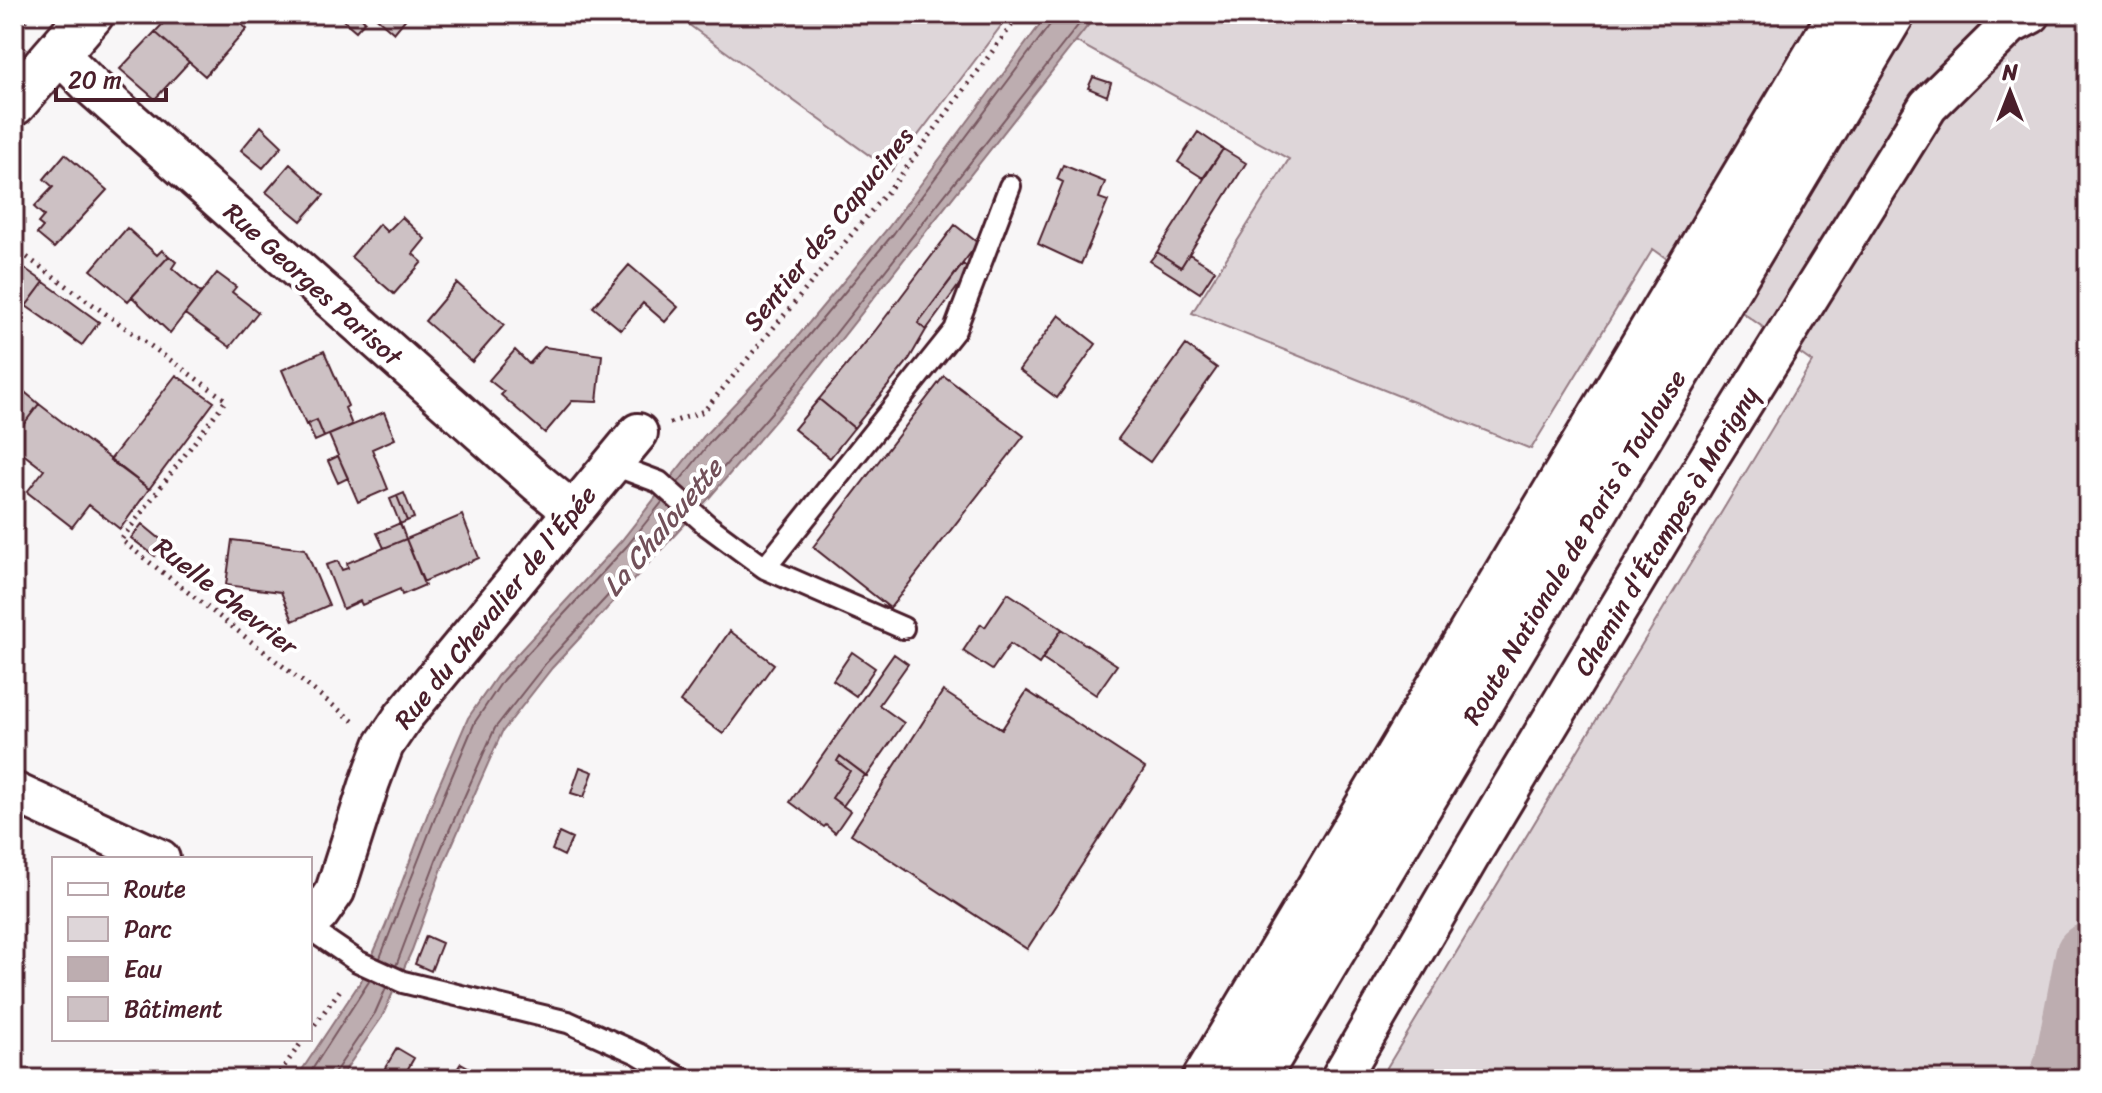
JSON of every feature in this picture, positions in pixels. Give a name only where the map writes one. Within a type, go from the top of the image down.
[{"type":"main road","points":[[14,103],[91,14]]},
{"type":"main road","name":"Route Nationale de Paris à Toulouse","points":[[1205,1079],[1841,14]]},
{"type":"main road","name":"Route Nationale de Paris à Toulouse","points":[[1256,1079],[1892,14]]},
{"type":"street","name":"Chemin d'Étampes à Morigny","points":[[1340,1079],[1710,456],[1928,106],[2010,25],[2031,14]]},
{"type":"street","name":"Rue Georges Parisot","points":[[58,53],[89,84],[572,511]]},
{"type":"street","name":"Rue du Chevalier de l'Épée","points":[[312,919],[335,891],[384,745],[403,717],[638,433]]},
{"type":"street","points":[[14,792],[156,857]]},
{"type":"lane","points":[[765,568],[955,330],[1010,186]]},
{"type":"lane","points":[[611,464],[659,482],[708,526],[765,568],[903,628]]},
{"type":"lane","points":[[312,930],[357,961],[403,982],[568,1022],[639,1054],[682,1079]]},
{"type":"path","points":[[14,33],[31,14]]},
{"type":"path","name":"Sentier des Capucines","points":[[638,433],[704,411],[898,179],[1020,14]]},
{"type":"path","name":"Ruelle Chevrier","points":[[14,248],[226,400],[121,540],[384,745]]},
{"type":"path","points":[[312,1028],[354,971],[357,961]]},
{"type":"path","points":[[275,1079],[303,1041]]},
{"type":"green space","points":[[674,14],[1010,14],[891,171]]},
{"type":"green space","points":[[1097,14],[2088,14],[2088,1079],[1380,1079],[1812,362],[1653,249],[1531,449],[1192,313],[1289,159],[1075,41]]},
{"type":"water","name":"La Chalouette","points":[[1048,14],[1097,14],[798,394],[709,498],[552,668],[502,732],[444,863],[412,950],[382,1017],[339,1079],[296,1079],[361,981],[468,718],[497,676],[622,540],[704,436],[793,342],[888,228]]},
{"type":"building","points":[[172,14],[230,14],[247,29],[205,76],[155,32]]},
{"type":"building","points":[[336,14],[358,14],[365,21],[356,31]]},
{"type":"building","points":[[372,14],[405,14],[408,16],[394,33]]},
{"type":"building","points":[[155,32],[189,62],[155,99],[120,69]]},
{"type":"building","points":[[1093,77],[1111,83],[1107,96],[1088,88]]},
{"type":"building","points":[[261,126],[282,146],[263,168],[241,150]]},
{"type":"building","points":[[1198,132],[1223,149],[1203,178],[1178,162]]},
{"type":"building","points":[[1223,149],[1246,163],[1181,267],[1157,252]]},
{"type":"building","points":[[65,154],[107,190],[54,248],[37,234],[43,227],[38,223],[44,216],[34,207],[53,187],[44,179]]},
{"type":"building","points":[[290,164],[324,195],[301,221],[266,192]]},
{"type":"building","points":[[1063,165],[1105,182],[1099,198],[1108,201],[1081,264],[1038,244],[1063,182],[1057,179]]},
{"type":"building","points":[[402,217],[425,239],[413,254],[422,262],[394,294],[351,257],[379,224],[387,232]]},
{"type":"building","points":[[955,225],[978,243],[918,323],[926,330],[908,361],[854,428],[819,399]]},
{"type":"building","points":[[127,228],[157,255],[162,250],[169,256],[128,301],[91,270]]},
{"type":"building","points":[[1157,252],[1181,267],[1189,254],[1215,270],[1200,293],[1150,261]]},
{"type":"building","points":[[169,256],[176,262],[172,268],[201,293],[170,333],[132,297]]},
{"type":"building","points":[[14,261],[44,282],[26,306],[14,296]]},
{"type":"building","points":[[963,264],[970,270],[926,330],[918,323]]},
{"type":"building","points":[[629,265],[678,307],[665,322],[643,303],[621,330],[593,307]]},
{"type":"building","points":[[217,273],[236,287],[232,292],[258,312],[230,347],[185,314]]},
{"type":"building","points":[[44,282],[99,322],[82,345],[26,306]]},
{"type":"building","points":[[457,283],[504,325],[472,362],[425,321]]},
{"type":"building","points":[[1059,315],[1096,344],[1057,398],[1019,370]]},
{"type":"building","points":[[1186,345],[1217,368],[1150,462],[1118,439]]},
{"type":"building","points":[[544,347],[602,355],[597,402],[572,401],[545,433],[501,395],[504,392],[489,380],[515,350],[529,364]]},
{"type":"building","points":[[324,351],[348,406],[345,408],[352,425],[324,437],[317,420],[306,425],[282,370]]},
{"type":"building","points":[[176,375],[214,402],[149,489],[110,460]]},
{"type":"building","points":[[944,376],[1024,436],[890,608],[813,547]]},
{"type":"building","points":[[14,385],[39,404],[14,437]]},
{"type":"building","points":[[819,399],[854,428],[830,458],[794,429]]},
{"type":"building","points":[[39,404],[149,489],[120,529],[89,505],[72,527],[27,492],[44,470],[14,447],[14,437]]},
{"type":"building","points":[[384,412],[395,439],[372,449],[388,489],[358,502],[329,435]]},
{"type":"building","points":[[317,420],[324,437],[315,441],[307,424]]},
{"type":"building","points":[[338,456],[348,478],[338,483],[328,461]]},
{"type":"building","points":[[404,493],[414,518],[407,521],[397,496]]},
{"type":"building","points":[[397,496],[407,521],[400,524],[390,499]]},
{"type":"building","points":[[462,515],[479,558],[423,582],[406,539]]},
{"type":"building","points":[[400,523],[406,539],[384,548],[377,533]]},
{"type":"building","points":[[142,524],[165,543],[155,556],[131,538]]},
{"type":"building","points":[[406,539],[425,585],[402,595],[400,589],[362,605],[360,601],[343,609],[326,565],[338,561],[342,570],[348,568],[347,563]]},
{"type":"building","points":[[232,540],[305,549],[329,605],[293,621],[281,592],[226,585]]},
{"type":"building","points":[[1008,593],[1062,629],[1039,664],[1010,644],[992,670],[963,651],[981,624],[985,627]]},
{"type":"building","points":[[1062,629],[1117,665],[1096,695],[1042,659]]},
{"type":"building","points":[[730,631],[774,664],[723,734],[680,702]]},
{"type":"building","points":[[852,652],[875,668],[856,696],[833,680]]},
{"type":"building","points":[[894,654],[908,664],[879,705],[904,723],[867,776],[840,756],[837,761],[850,771],[832,798],[850,811],[835,833],[790,802]]},
{"type":"building","points":[[943,691],[1002,729],[1027,691],[1145,768],[1027,949],[851,834]]},
{"type":"building","points":[[840,756],[865,775],[843,806],[832,798],[850,771],[837,761]]},
{"type":"building","points":[[580,767],[593,772],[584,797],[571,793]]},
{"type":"building","points":[[559,833],[572,839],[564,856],[552,850]]},
{"type":"building","points":[[426,936],[442,943],[431,971],[415,964]]},
{"type":"building","points":[[397,1048],[414,1058],[402,1079],[385,1068]]},
{"type":"building","points":[[461,1063],[489,1079],[451,1079]]},
{"type":"waterway","points":[[2062,1079],[2088,956]]}]
